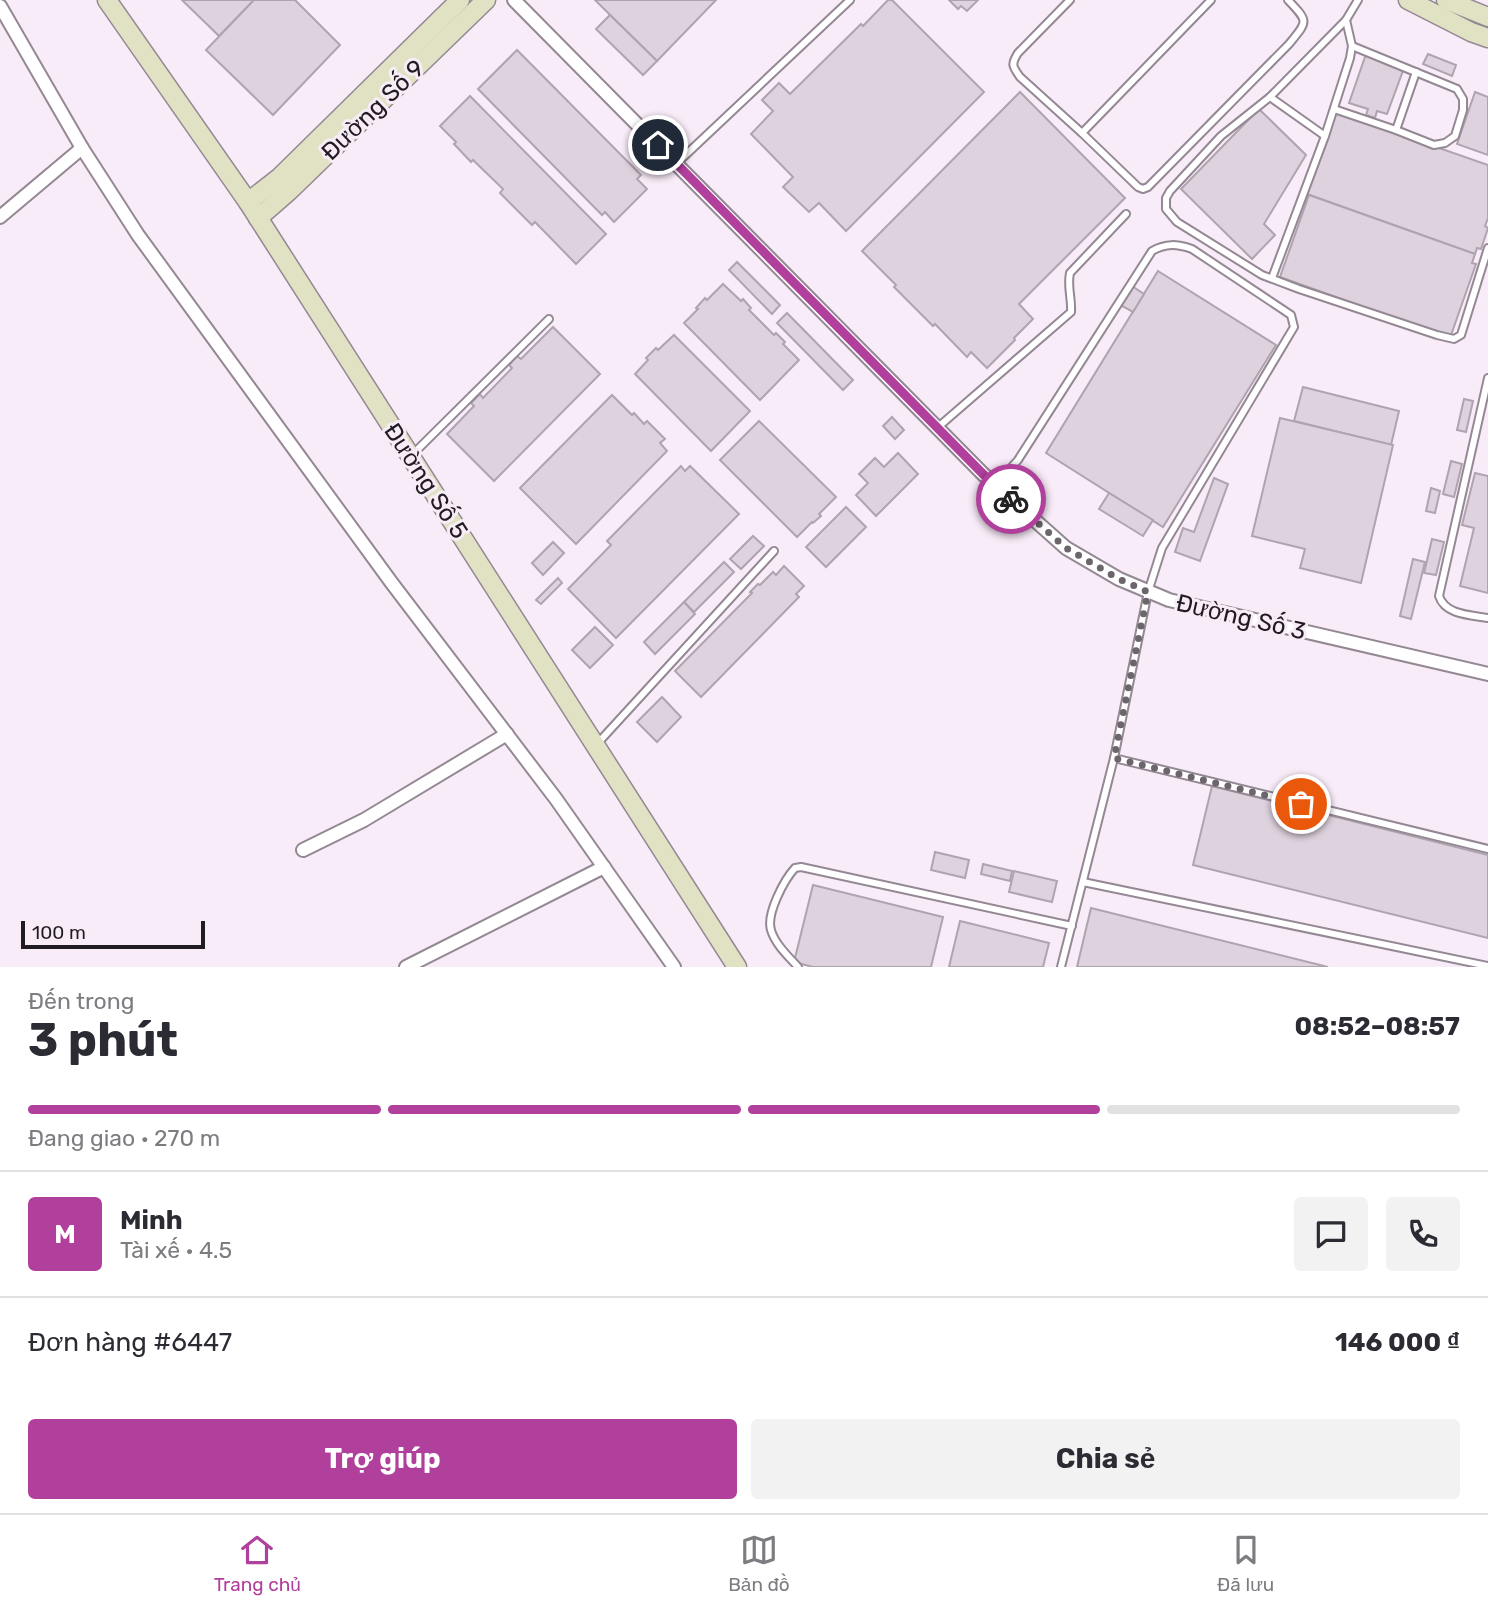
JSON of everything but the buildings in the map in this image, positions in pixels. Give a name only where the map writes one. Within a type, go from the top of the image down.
[{"type":"street","name":"Đường Số 5","points":[[107,0],[248,202],[737,967]]},
{"type":"street","name":"Đường Số 9","points":[[248,202],[280,177],[460,0]]},
{"type":"street","name":"Đường Số 9","points":[[258,218],[486,0]]},
{"type":"street","name":"Đường Số 3","points":[[514,0],[937,428],[993,483],[1066,548],[1119,579],[1169,600],[1488,674]]},
{"type":"street","points":[[1408,0],[1461,28],[1488,38]]},
{"type":"street","points":[[1446,0],[1488,17]]},
{"type":"street","points":[[0,6],[82,148],[146,247],[391,582],[507,734],[674,967]]},
{"type":"street","points":[[0,217],[82,148]]},
{"type":"street","points":[[303,850],[364,820],[507,734]]},
{"type":"street","points":[[406,967],[604,867]]},
{"type":"lane","points":[[676,164],[850,0]]},
{"type":"lane","points":[[1070,0],[1018,53],[1013,60],[1013,67],[1020,77],[1143,189],[1148,187],[1289,44],[1304,21],[1288,0]]},
{"type":"lane","points":[[1082,133],[1211,0]]},
{"type":"lane","points":[[1359,0],[1346,20],[1270,97],[1221,136],[1170,191],[1166,198],[1166,209],[1177,222],[1262,275],[1454,339],[1461,335],[1488,248]]},
{"type":"lane","points":[[1272,278],[1325,136],[1350,58],[1352,46],[1346,20]]},
{"type":"lane","points":[[1334,109],[1434,145],[1445,143],[1455,136],[1463,110],[1463,99],[1457,89],[1352,46]]},
{"type":"lane","points":[[1396,130],[1416,72]]},
{"type":"lane","points":[[1270,97],[1325,136]]},
{"type":"lane","points":[[937,428],[1071,312],[1068,282],[1070,273],[1126,214]]},
{"type":"lane","points":[[993,483],[1018,460],[1152,251],[1170,244],[1192,249],[1291,315],[1294,327],[1162,548],[1148,592],[1114,758],[1061,967]]},
{"type":"lane","points":[[410,457],[549,319]]},
{"type":"lane","points":[[1488,378],[1439,596],[1441,604],[1451,610],[1488,618]]},
{"type":"lane","points":[[596,745],[774,551]]},
{"type":"lane","points":[[1114,758],[1488,849]]},
{"type":"lane","points":[[798,967],[779,945],[770,929],[776,899],[795,868],[815,870],[1072,926]]},
{"type":"lane","points":[[1083,882],[1488,966]]},
{"type":"way so far","points":[[1011,499],[1066,548],[1119,579],[1148,592],[1114,758],[1301,804]]},
{"type":"route","points":[[658,145],[984,475],[1011,499]]}]
